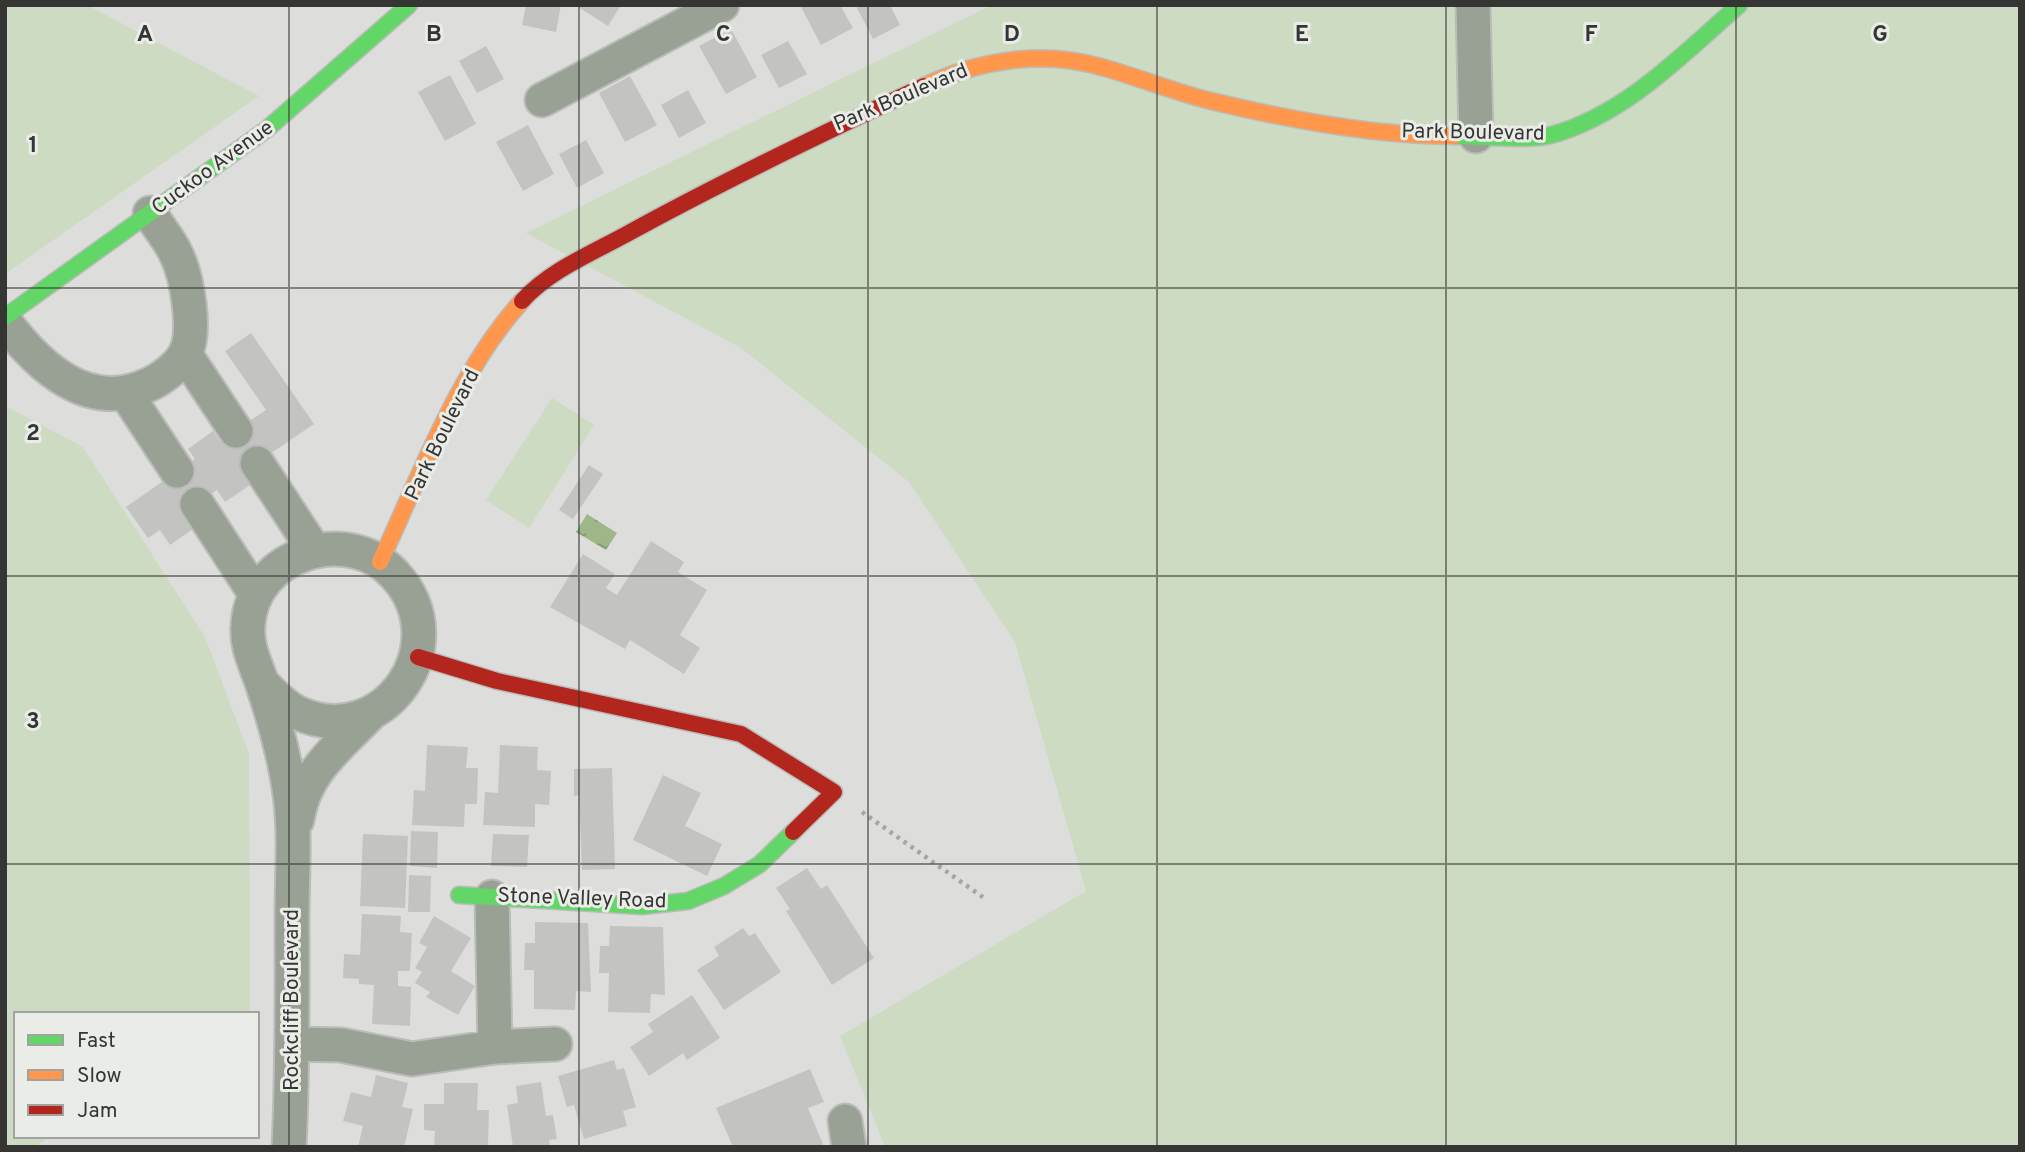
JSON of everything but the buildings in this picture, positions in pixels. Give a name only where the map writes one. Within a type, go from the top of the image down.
[{"type":"street","name":"Cuckoo Avenue","points":[[5,319],[267,130],[409,5]]},
{"type":"street","points":[[542,100],[722,5]]},
{"type":"street","points":[[1473,5],[1475,136]]},
{"type":"street","name":"Park Boulevard","points":[[380,562],[455,403],[503,322],[526,297],[560,271],[690,201],[872,108],[949,74],[992,62],[1040,57],[1102,67],[1184,94],[1245,109],[1413,136],[1548,136],[1590,121],[1655,79],[1739,5]]},
{"type":"street","points":[[5,319],[25,349],[59,378],[95,392],[127,395],[159,380],[186,354],[190,322],[187,286],[176,254],[150,214]]},
{"type":"street","points":[[186,354],[236,430]]},
{"type":"street","points":[[127,395],[177,471]]},
{"type":"street","points":[[257,463],[314,550]]},
{"type":"street","points":[[197,503],[256,595]]},
{"type":"street","points":[[338,548],[360,552],[393,572],[412,601],[419,634],[418,657],[402,686],[318,764],[302,794],[292,853],[290,789],[262,683],[250,654],[248,624],[256,595],[281,567],[314,550],[338,548]]},
{"type":"street","points":[[418,657],[497,681],[741,734],[834,792]]},
{"type":"street","points":[[262,683],[283,704],[318,719],[355,718],[373,711]]},
{"type":"street","name":"Stone Valley Road","points":[[459,895],[642,906],[688,901],[724,886],[760,864],[834,792]]},
{"type":"street","name":"Rockcliff Boulevard","points":[[289,1147],[294,1044],[292,853]]},
{"type":"street","points":[[492,897],[495,1047]]},
{"type":"street","points":[[294,1044],[341,1045],[412,1059],[495,1047],[555,1044]]},
{"type":"path","points":[[834,792],[984,898]]},
{"type":"shaded area","points":[[5,5],[87,5],[259,96],[5,274]]},
{"type":"shaded area","points":[[992,5],[2020,5],[2020,1147],[885,1147],[840,1036],[1086,891],[1015,642],[909,482],[741,348],[526,233]]},
{"type":"shaded area","points":[[552,398],[594,425],[529,528],[486,500]]},
{"type":"shaded area","points":[[5,406],[83,447],[205,637],[249,754],[250,1012],[14,1012],[14,1138],[48,1138],[34,1147],[5,1147]]},
{"type":"water","points":[[587,514],[617,533],[606,550],[576,532]]},
{"type":"traffic: fast","points":[[5,317],[267,129],[409,5]]},
{"type":"traffic: fast","points":[[1454,136],[1541,137],[1578,126],[1604,113],[1652,81],[1739,5]]},
{"type":"traffic: fast","points":[[459,895],[642,906],[688,901],[724,886],[760,864],[793,832]]},
{"type":"traffic: slow","points":[[924,86],[968,69],[990,64],[1013,60],[1059,59],[1105,68],[1181,93],[1267,114],[1361,130],[1454,136]]},
{"type":"traffic: slow","points":[[380,562],[459,392],[478,359],[522,301]]},
{"type":"traffic: jam","points":[[522,301],[557,272],[584,256],[736,177],[924,86]]},
{"type":"traffic: jam","points":[[418,657],[497,681],[741,734],[834,792],[793,832]]}]
